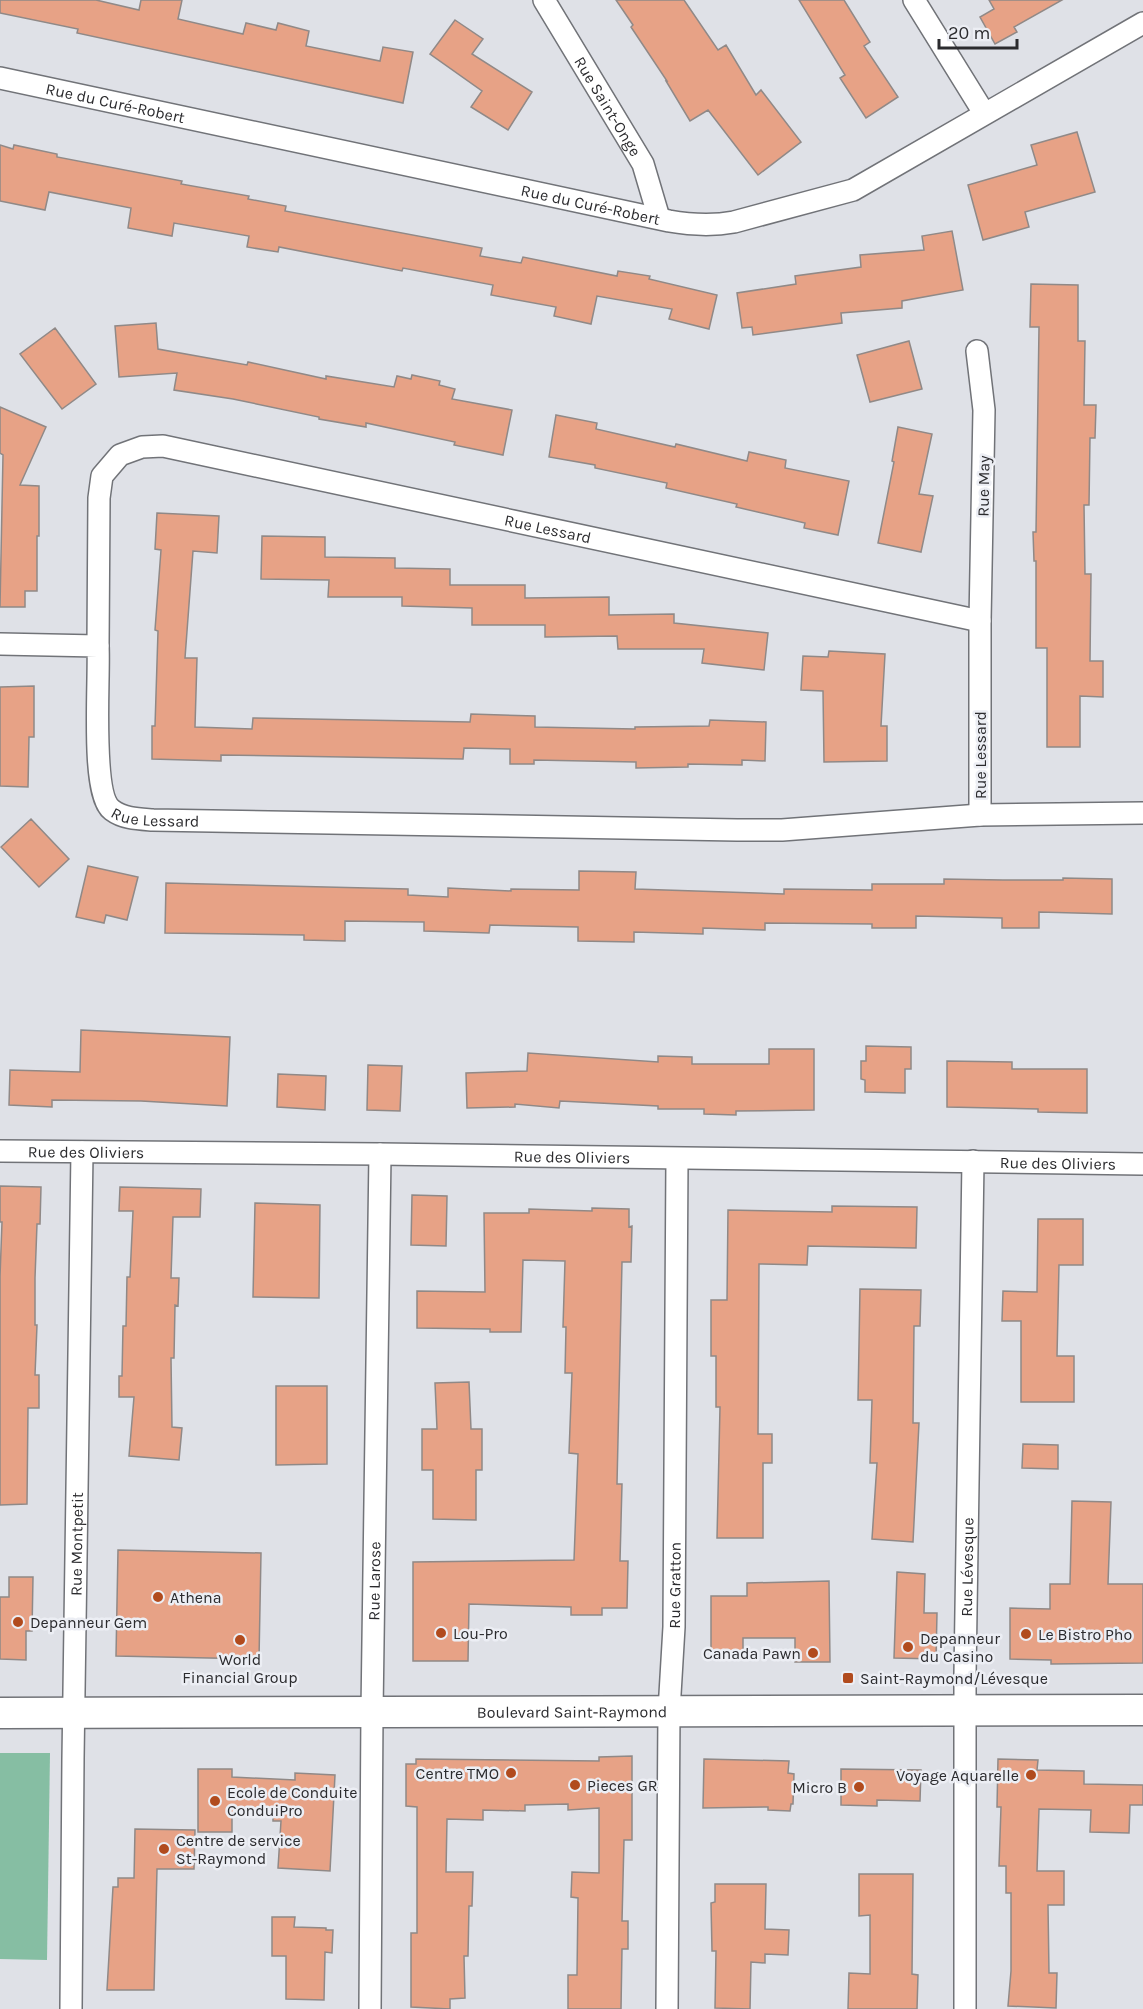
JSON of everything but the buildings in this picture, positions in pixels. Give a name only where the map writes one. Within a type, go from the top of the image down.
[{"type":"main road","name":"Boulevard Saint-Raymond","points":[[0,1713],[1143,1710]]},
{"type":"street","name":"Rue Saint-Onge","points":[[544,0],[643,164],[659,218]]},
{"type":"street","points":[[914,0],[984,113]]},
{"type":"street","name":"Rue du Curé-Robert","points":[[0,78],[690,225],[715,225],[853,190],[1143,23]]},
{"type":"street","name":"Rue May","points":[[977,351],[984,410],[980,621]]},
{"type":"street","name":"Rue Lessard","points":[[980,815],[980,621],[163,446],[142,447],[120,454],[102,476],[99,498],[99,767],[102,794],[111,810],[128,818],[782,830],[980,815],[1143,813]]},
{"type":"street","points":[[0,644],[98,646]]},
{"type":"street","name":"Rue des Oliviers","points":[[0,1151],[1143,1164]]},
{"type":"street","name":"Rue Montpetit","points":[[71,2009],[82,1152]]},
{"type":"street","name":"Rue Larose","points":[[370,2009],[380,1154]]},
{"type":"street","name":"Rue Gratton","points":[[667,2009],[669,1711],[674,1627],[677,1159]]},
{"type":"street","name":"Rue Lévesque","points":[[965,2009],[965,1710],[973,1161]]},
{"type":"green space","points":[[0,1753],[50,1753],[47,1960],[0,1959]]},
{"type":"place","name":"Athena","points":[[158,1597]]},
{"type":"place","name":"Depanneur Gem","points":[[18,1622]]},
{"type":"place","name":"Lou-Pro","points":[[441,1633]]},
{"type":"place","name":"Le Bistro Pho","points":[[1026,1634]]},
{"type":"place","name":"World Financial Group","points":[[240,1640]]},
{"type":"place","name":"Depanneur du Casino","points":[[908,1647]]},
{"type":"place","name":"Canada Pawn","points":[[813,1653]]},
{"type":"place","name":"Saint-Raymond/Lévesque","points":[[848,1678]]},
{"type":"place","name":"Centre TMO","points":[[511,1773]]},
{"type":"place","name":"Voyage Aquarelle","points":[[1031,1775]]},
{"type":"place","name":"Pieces GR","points":[[575,1785]]},
{"type":"place","name":"Micro B","points":[[859,1787]]},
{"type":"place","name":"Ecole de Conduite ConduiPro","points":[[215,1801]]},
{"type":"place","name":"Centre de service St-Raymond","points":[[164,1849]]}]
